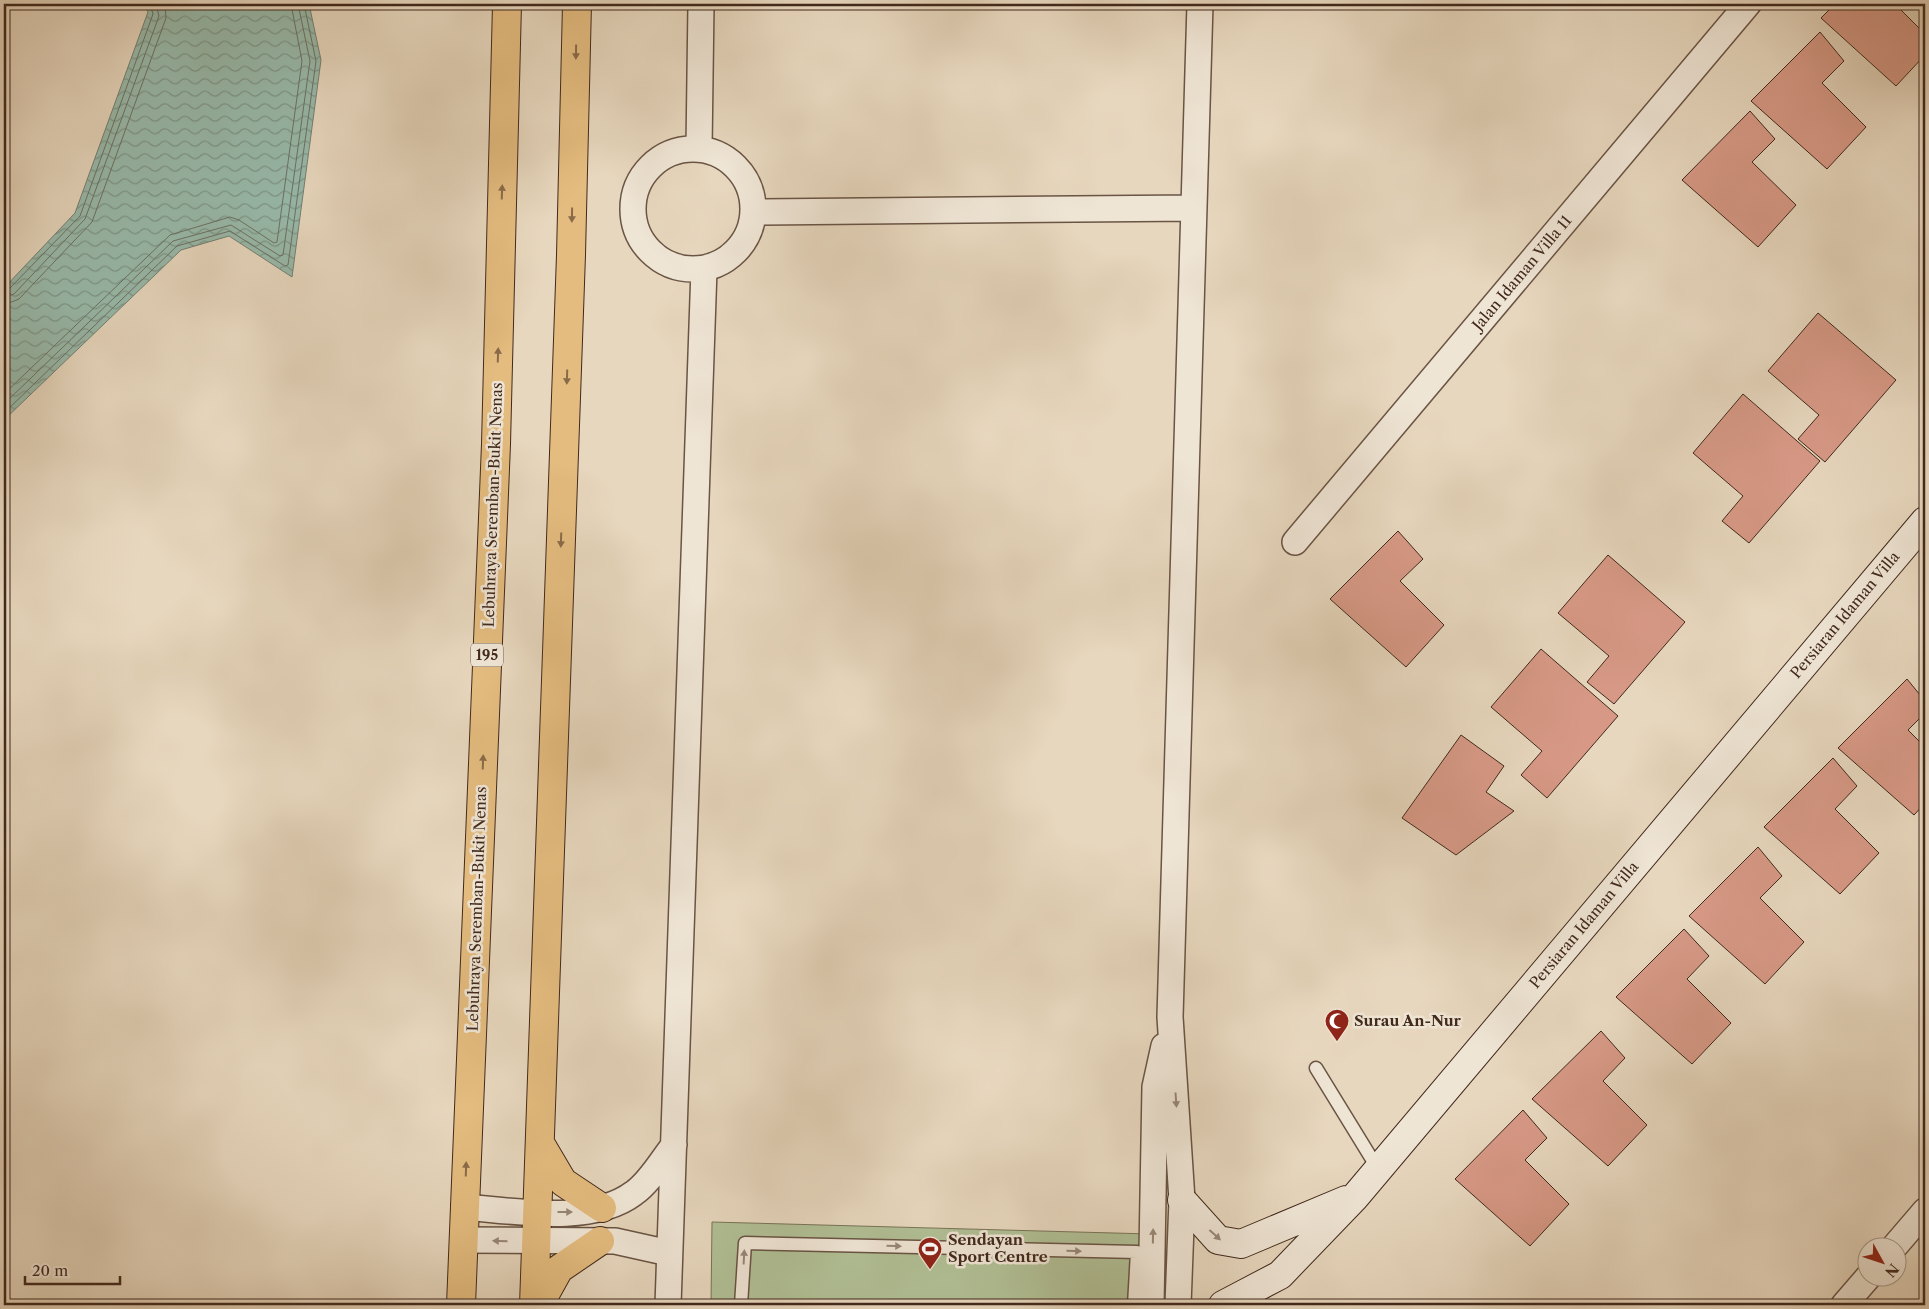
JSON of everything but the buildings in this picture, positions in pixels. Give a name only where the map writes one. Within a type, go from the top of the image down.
[{"type":"highway","name":"Lebuhraya Seremban-Bukit Nenas","points":[[461,1305],[496,444],[508,4]]},
{"type":"highway","points":[[534,1305],[571,275],[577,4]]},
{"type":"highway","points":[[540,1143],[563,1182],[602,1208]]},
{"type":"highway","points":[[539,1305],[560,1269],[600,1241]]},
{"type":"street","points":[[699,148],[701,4]]},
{"type":"street","points":[[1178,1305],[1182,1200],[1170,1017],[1200,4]]},
{"type":"street","name":"Jalan Idaman Villa 11","points":[[1295,542],[1748,4]]},
{"type":"street","points":[[699,148],[717,153],[733,162],[745,176],[752,193],[754,212],[749,232],[739,249],[722,262],[704,269],[685,270],[666,264],[651,253],[640,239],[633,221],[633,202],[638,184],[648,168],[663,156],[680,150],[699,148]]},
{"type":"street","points":[[754,212],[1194,208]]},
{"type":"street","points":[[668,1305],[704,269]]},
{"type":"street","name":"Persiaran Idaman Villa","points":[[1222,1305],[1280,1274],[1355,1197],[1925,521]]},
{"type":"street","points":[[1146,1291],[1155,1087],[1170,1017]]},
{"type":"street","points":[[464,1207],[537,1212],[582,1212],[614,1206],[636,1192],[674,1145]]},
{"type":"street","points":[[1182,1200],[1218,1240],[1241,1244],[1355,1197]]},
{"type":"street","points":[[1903,1236],[1925,1211]]},
{"type":"street","points":[[463,1240],[600,1241],[634,1244],[669,1253]]},
{"type":"street","points":[[1254,1305],[1280,1274]]},
{"type":"street","points":[[1844,1305],[1860,1286]]},
{"type":"lane","points":[[1316,1068],[1378,1170]]},
{"type":"lane","points":[[742,1305],[745,1243],[1137,1252],[1146,1291],[1134,1305]]},
{"type":"shaded area","name":"Sendayan Sport Centre","points":[[712,1222],[1150,1234],[1147,1305],[711,1305]]},
{"type":"water","points":[[144,4],[309,4],[321,60],[292,277],[229,236],[181,250],[4,420],[4,288],[75,213],[148,12]]},
{"type":"place","name":"Surau An-Nur","points":[[1337,1042]]},
{"type":"place","name":"Sendayan Sport Centre","points":[[930,1270]]}]
